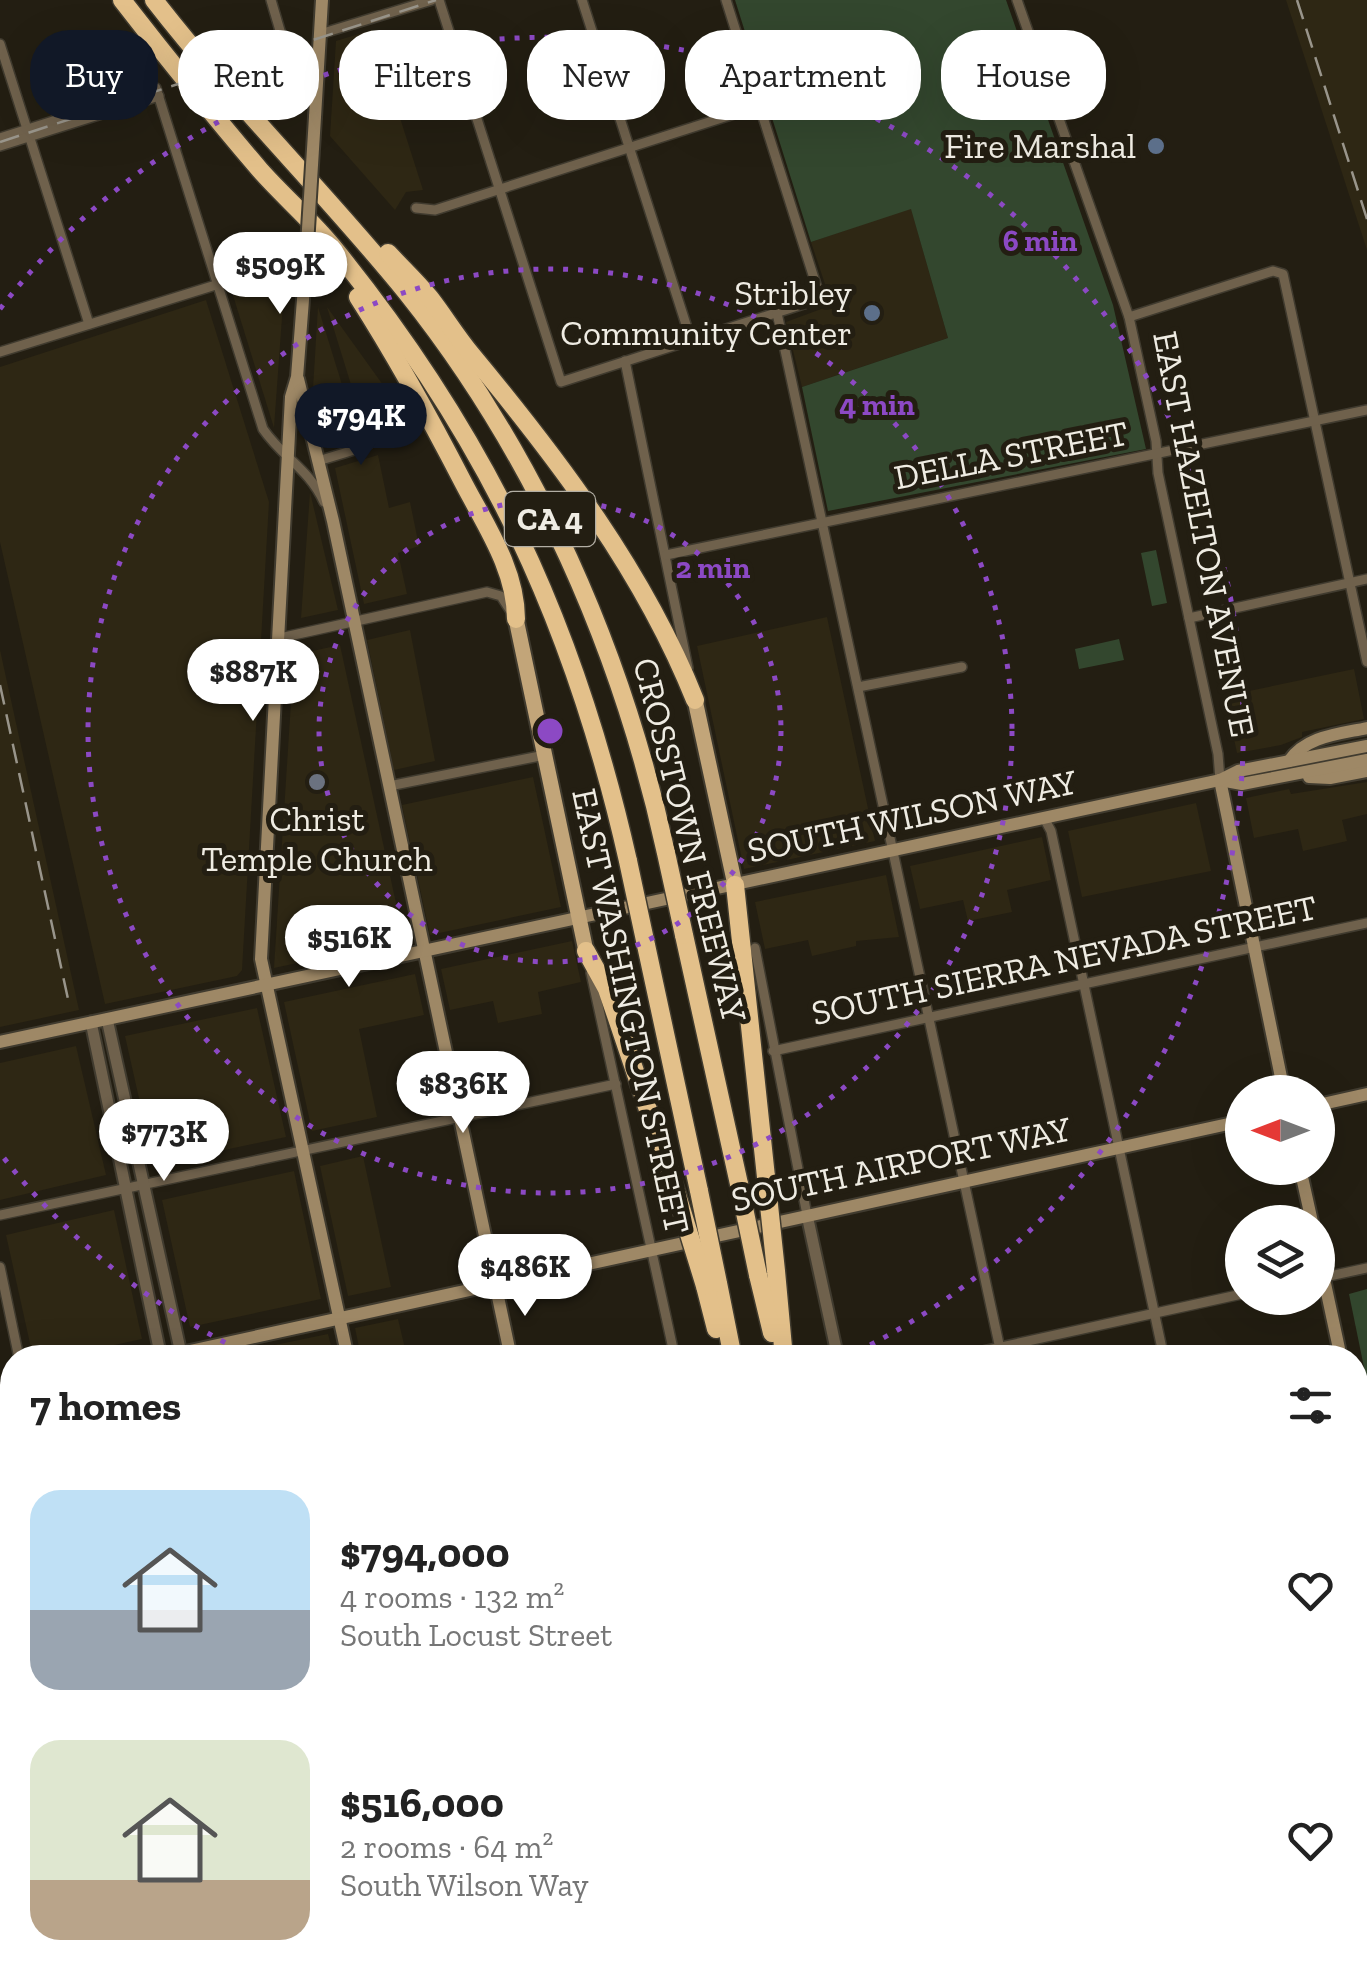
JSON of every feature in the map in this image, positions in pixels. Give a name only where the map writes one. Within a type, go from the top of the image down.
[{"type":"highway","name":"CROSSTOWN FREEWAY","points":[[122,0],[262,172],[343,260],[424,368],[498,490],[541,580],[598,740],[628,860],[698,1190],[711,1284],[729,1345]]},
{"type":"highway","name":"CROSSTOWN FREEWAY","points":[[154,0],[409,296],[468,378],[523,468],[573,564],[636,736],[666,853],[739,1184],[767,1273]]},
{"type":"highway","points":[[351,226],[373,238],[429,297],[547,449],[597,520],[655,616],[695,700]]},
{"type":"highway","points":[[343,260],[358,296],[415,391],[502,558],[516,603],[516,619]]},
{"type":"highway","points":[[735,885],[766,1178],[767,1273],[779,1345]]},
{"type":"highway","points":[[586,951],[607,989],[711,1284],[722,1345]]},
{"type":"main road","points":[[319,50],[322,0]]},
{"type":"main road","points":[[315,120],[298,377],[291,398],[260,960],[345,1345]]},
{"type":"main road","points":[[298,377],[333,521],[509,1345]]},
{"type":"main road","name":"EAST WASHINGTON STREET","points":[[516,619],[586,951]]},
{"type":"main road","points":[[695,700],[735,885]]},
{"type":"main road","points":[[1367,728],[1302,746],[1290,768],[1330,778],[1367,771]]},
{"type":"main road","name":"SOUTH WILSON WAY","points":[[0,1042],[1220,780],[1242,784],[1367,746]]},
{"type":"main road","name":"SOUTH WILSON WAY","points":[[1290,768],[1367,760]]},
{"type":"main road","name":"EAST HAZELTON AVENUE","points":[[1220,780],[1280,1075]]},
{"type":"main road","points":[[1335,1101],[1367,1094]]},
{"type":"main road","name":"SOUTH AIRPORT WAY","points":[[221,1345],[338,1316],[1225,1125]]},
{"type":"main road","points":[[1330,1315],[1338,1345]]},
{"type":"street","points":[[271,0],[280,30]]},
{"type":"street","points":[[320,34],[435,0],[561,382],[813,301],[819,294],[763,120]]},
{"type":"street","points":[[582,0],[691,340]]},
{"type":"street","points":[[726,0],[735,30]]},
{"type":"street","name":"EAST HAZELTON AVENUE","points":[[1017,0],[1129,317],[1218,754],[1220,780]]},
{"type":"street","points":[[0,44],[89,324]]},
{"type":"street","points":[[0,146],[157,92],[262,430],[314,481],[333,521]]},
{"type":"street","points":[[416,208],[434,210],[716,120]]},
{"type":"street","points":[[0,138],[29,133]]},
{"type":"street","points":[[0,352],[305,259]]},
{"type":"street","points":[[1129,317],[1273,271],[1284,277],[1367,662]]},
{"type":"street","points":[[777,313],[999,1345]]},
{"type":"street","points":[[625,361],[695,700]]},
{"type":"street","name":"DELLA STREET","points":[[666,555],[1367,410]]},
{"type":"street","points":[[318,462],[364,447],[384,433]]},
{"type":"street","points":[[1189,618],[1367,579]]},
{"type":"street","points":[[280,638],[487,592],[501,596],[516,619]]},
{"type":"street","points":[[858,687],[962,667]]},
{"type":"street","points":[[389,786],[545,755]]},
{"type":"street","points":[[1044,818],[1051,831],[1161,1345]]},
{"type":"street","name":"SOUTH SIERRA NEVADA STREET","points":[[773,1051],[1367,923]]},
{"type":"street","points":[[755,948],[835,1345]]},
{"type":"street","name":"EAST WASHINGTON STREET","points":[[586,951],[672,1345]]},
{"type":"street","points":[[107,1018],[179,1345]]},
{"type":"street","points":[[91,1022],[158,1345]]},
{"type":"street","points":[[0,1215],[616,1084]]},
{"type":"street","points":[[0,1267],[16,1345]]},
{"type":"street","points":[[1335,1275],[1367,1268]]},
{"type":"street","points":[[1029,1345],[1225,1298]]},
{"type":"shaded area","points":[[1286,0],[1367,0],[1367,250]]},
{"type":"shaded area","points":[[339,40],[339,120],[401,120],[423,190],[406,192],[395,210],[330,136]]},
{"type":"shaded area","points":[[911,208],[948,338],[802,387],[786,322],[832,305],[811,242]]},
{"type":"shaded area","points":[[285,276],[274,428],[232,292]]},
{"type":"shaded area","points":[[206,300],[269,502],[242,970],[237,976],[105,1004],[0,542],[0,367]]},
{"type":"shaded area","points":[[318,307],[357,433],[344,442],[319,446],[313,388]]},
{"type":"shaded area","points":[[327,307],[413,429],[387,414],[365,430]]},
{"type":"shaded area","points":[[378,455],[389,508],[410,502],[419,546],[398,553],[407,594],[364,604],[335,468]]},
{"type":"shaded area","points":[[310,492],[338,610],[301,618]]},
{"type":"shaded area","points":[[827,617],[875,841],[744,869],[697,646]]},
{"type":"shaded area","points":[[410,630],[435,761],[394,770],[367,640]]},
{"type":"shaded area","points":[[340,645],[404,940],[274,968],[294,655]]},
{"type":"shaded area","points":[[0,650],[79,1010],[0,1027]]},
{"type":"shaded area","points":[[1354,669],[1364,719],[1302,732],[1302,737],[1281,745],[1237,753],[1225,696]]},
{"type":"shaded area","points":[[533,777],[561,907],[430,935],[402,805]]},
{"type":"shaded area","points":[[1367,782],[1367,814],[1342,820],[1347,841],[1303,851],[1298,829],[1254,838],[1246,798],[1289,789],[1291,794]]},
{"type":"shaded area","points":[[1196,803],[1211,871],[1082,897],[1068,831]]},
{"type":"shaded area","points":[[1042,837],[1051,880],[1007,890],[1012,912],[968,921],[963,900],[920,909],[910,866]]},
{"type":"shaded area","points":[[886,875],[899,937],[856,941],[856,946],[812,956],[808,940],[765,949],[755,902]]},
{"type":"shaded area","points":[[572,941],[581,982],[538,992],[542,1014],[498,1023],[493,1001],[450,1010],[441,969]]},
{"type":"shaded area","points":[[415,974],[424,1015],[359,1029],[377,1117],[312,1131],[284,1002]]},
{"type":"shaded area","points":[[257,1008],[286,1137],[154,1165],[125,1036]]},
{"type":"shaded area","points":[[76,1046],[106,1175],[0,1200],[0,1063]]},
{"type":"shaded area","points":[[363,1156],[391,1287],[348,1296],[320,1166]]},
{"type":"shaded area","points":[[294,1171],[321,1299],[190,1327],[162,1200]]},
{"type":"shaded area","points":[[114,1210],[142,1339],[114,1345],[30,1345],[6,1235]]},
{"type":"shaded area","points":[[398,1319],[404,1345],[359,1345],[355,1328]]},
{"type":"shaded area","points":[[328,1334],[331,1345],[275,1345]]},
{"type":"green space","points":[[735,0],[1006,0],[1017,30],[941,30],[941,120],[1048,120],[1113,305],[1146,449],[828,511],[802,387],[948,338],[911,209],[811,242],[773,120],[921,120],[921,30],[744,30]]},
{"type":"green space","points":[[1156,550],[1167,603],[1152,606],[1141,553]]},
{"type":"green space","points":[[1119,639],[1124,660],[1079,669],[1075,649]]},
{"type":"green space","points":[[1367,1289],[1367,1345],[1359,1345],[1349,1294]]},
{"type":"railway","points":[[0,142],[436,0]]},
{"type":"railway","points":[[1297,0],[1367,219]]},
{"type":"railway","points":[[0,685],[68,999]]},
{"type":"place","name":"Fire Marshal","points":[[1156,146]]},
{"type":"place","name":"Stribley Community Center","points":[[872,313]]},
{"type":"place","name":"Christ Temple Church","points":[[317,782]]}]
